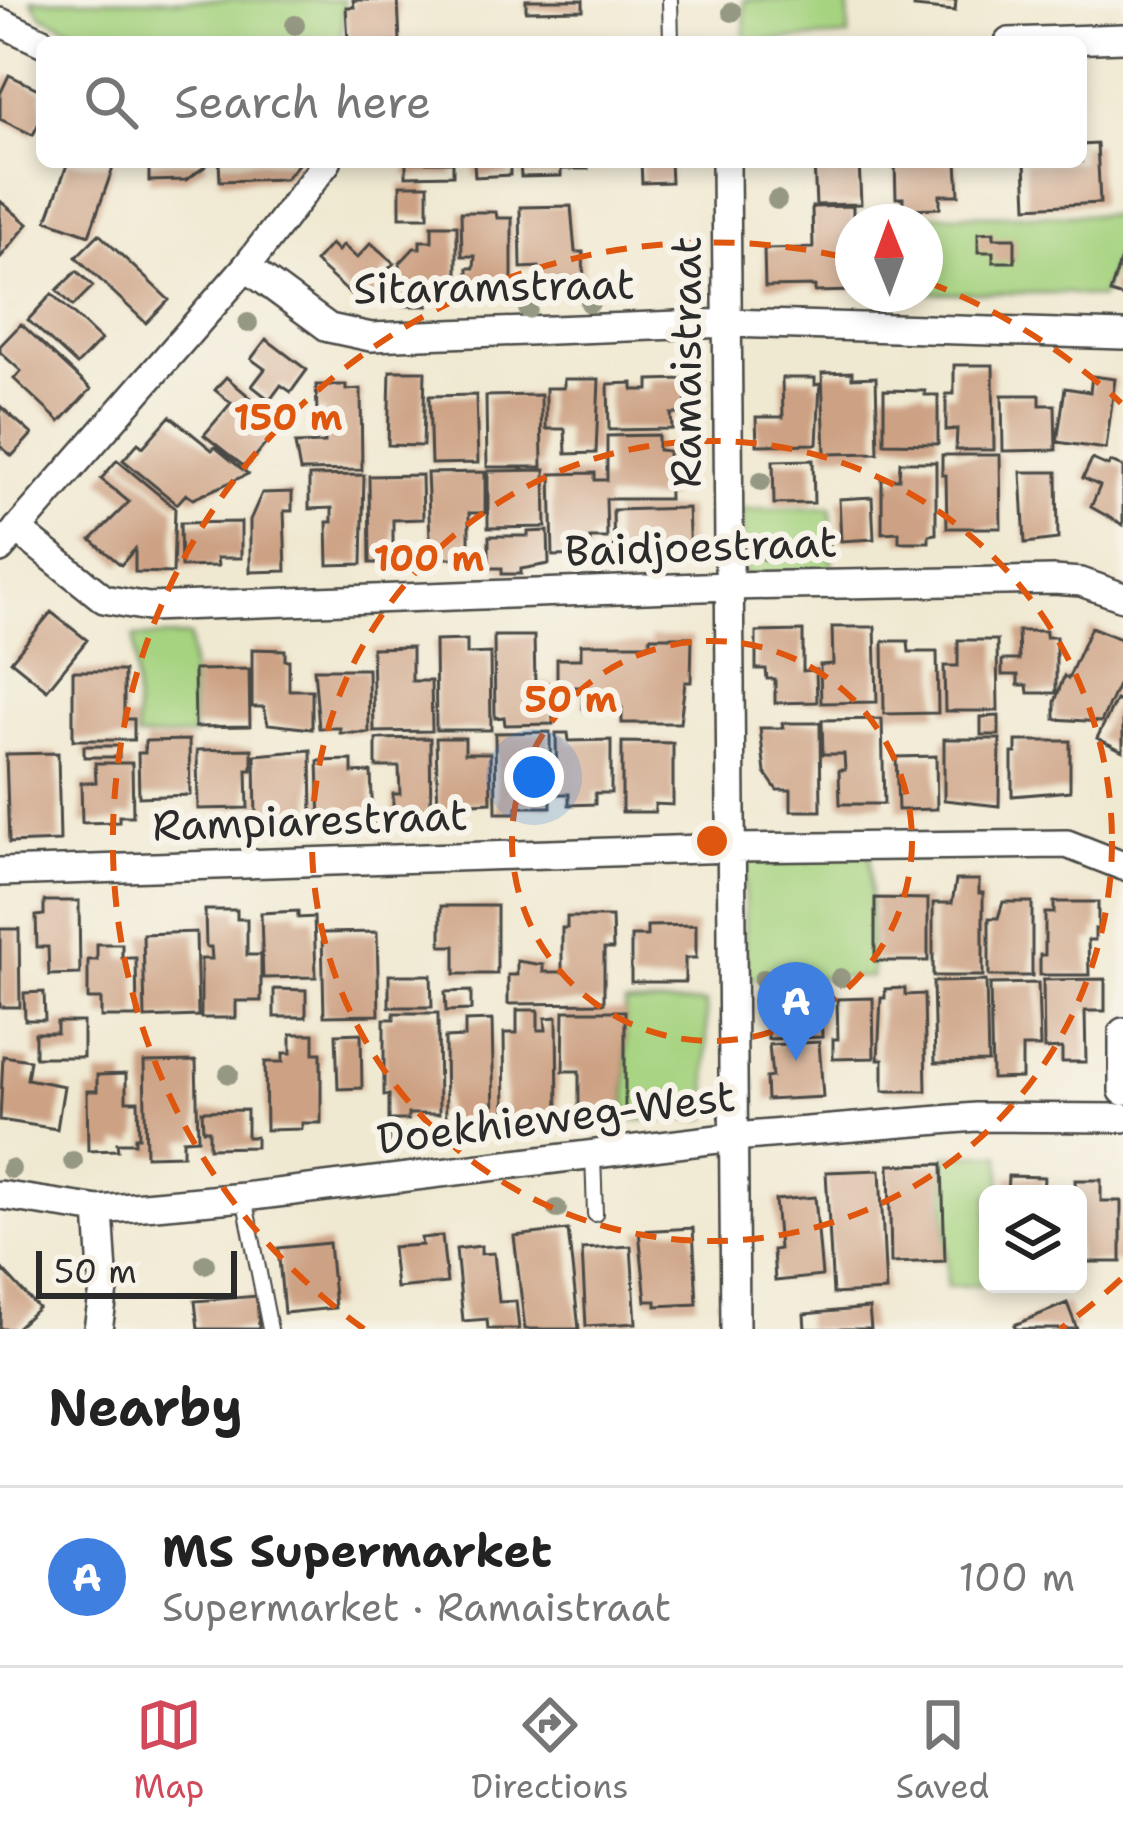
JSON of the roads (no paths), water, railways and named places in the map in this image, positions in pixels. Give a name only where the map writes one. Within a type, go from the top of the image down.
[{"type":"street","points":[[0,22],[36,39]]},
{"type":"street","points":[[1087,39],[1123,38]]},
{"type":"street","points":[[8,539],[247,267],[322,168]]},
{"type":"street","name":"Ramaistraat","points":[[726,168],[735,1329]]},
{"type":"street","name":"Sitaramstraat","points":[[247,267],[328,328],[350,335],[728,323],[1123,334]]},
{"type":"street","name":"Baidjoestraat","points":[[8,539],[104,599],[148,607],[729,586],[1054,580],[1081,582],[1123,597]]},
{"type":"street","name":"Rampiarestraat","points":[[0,872],[732,848],[1067,844],[1123,866]]},
{"type":"street","points":[[1123,1032],[1123,1091]]},
{"type":"street","name":"Doekhieweg-West","points":[[0,1195],[99,1210],[244,1197],[734,1137],[976,1117],[1123,1118]]},
{"type":"street","points":[[98,1329],[104,1290],[99,1210]]},
{"type":"lane","points":[[670,0],[671,36]]},
{"type":"lane","points":[[592,1155],[596,1214]]},
{"type":"lane","points":[[244,1197],[270,1329]]},
{"type":"place","name":"MS Supermarket","points":[[796,1061]]}]
